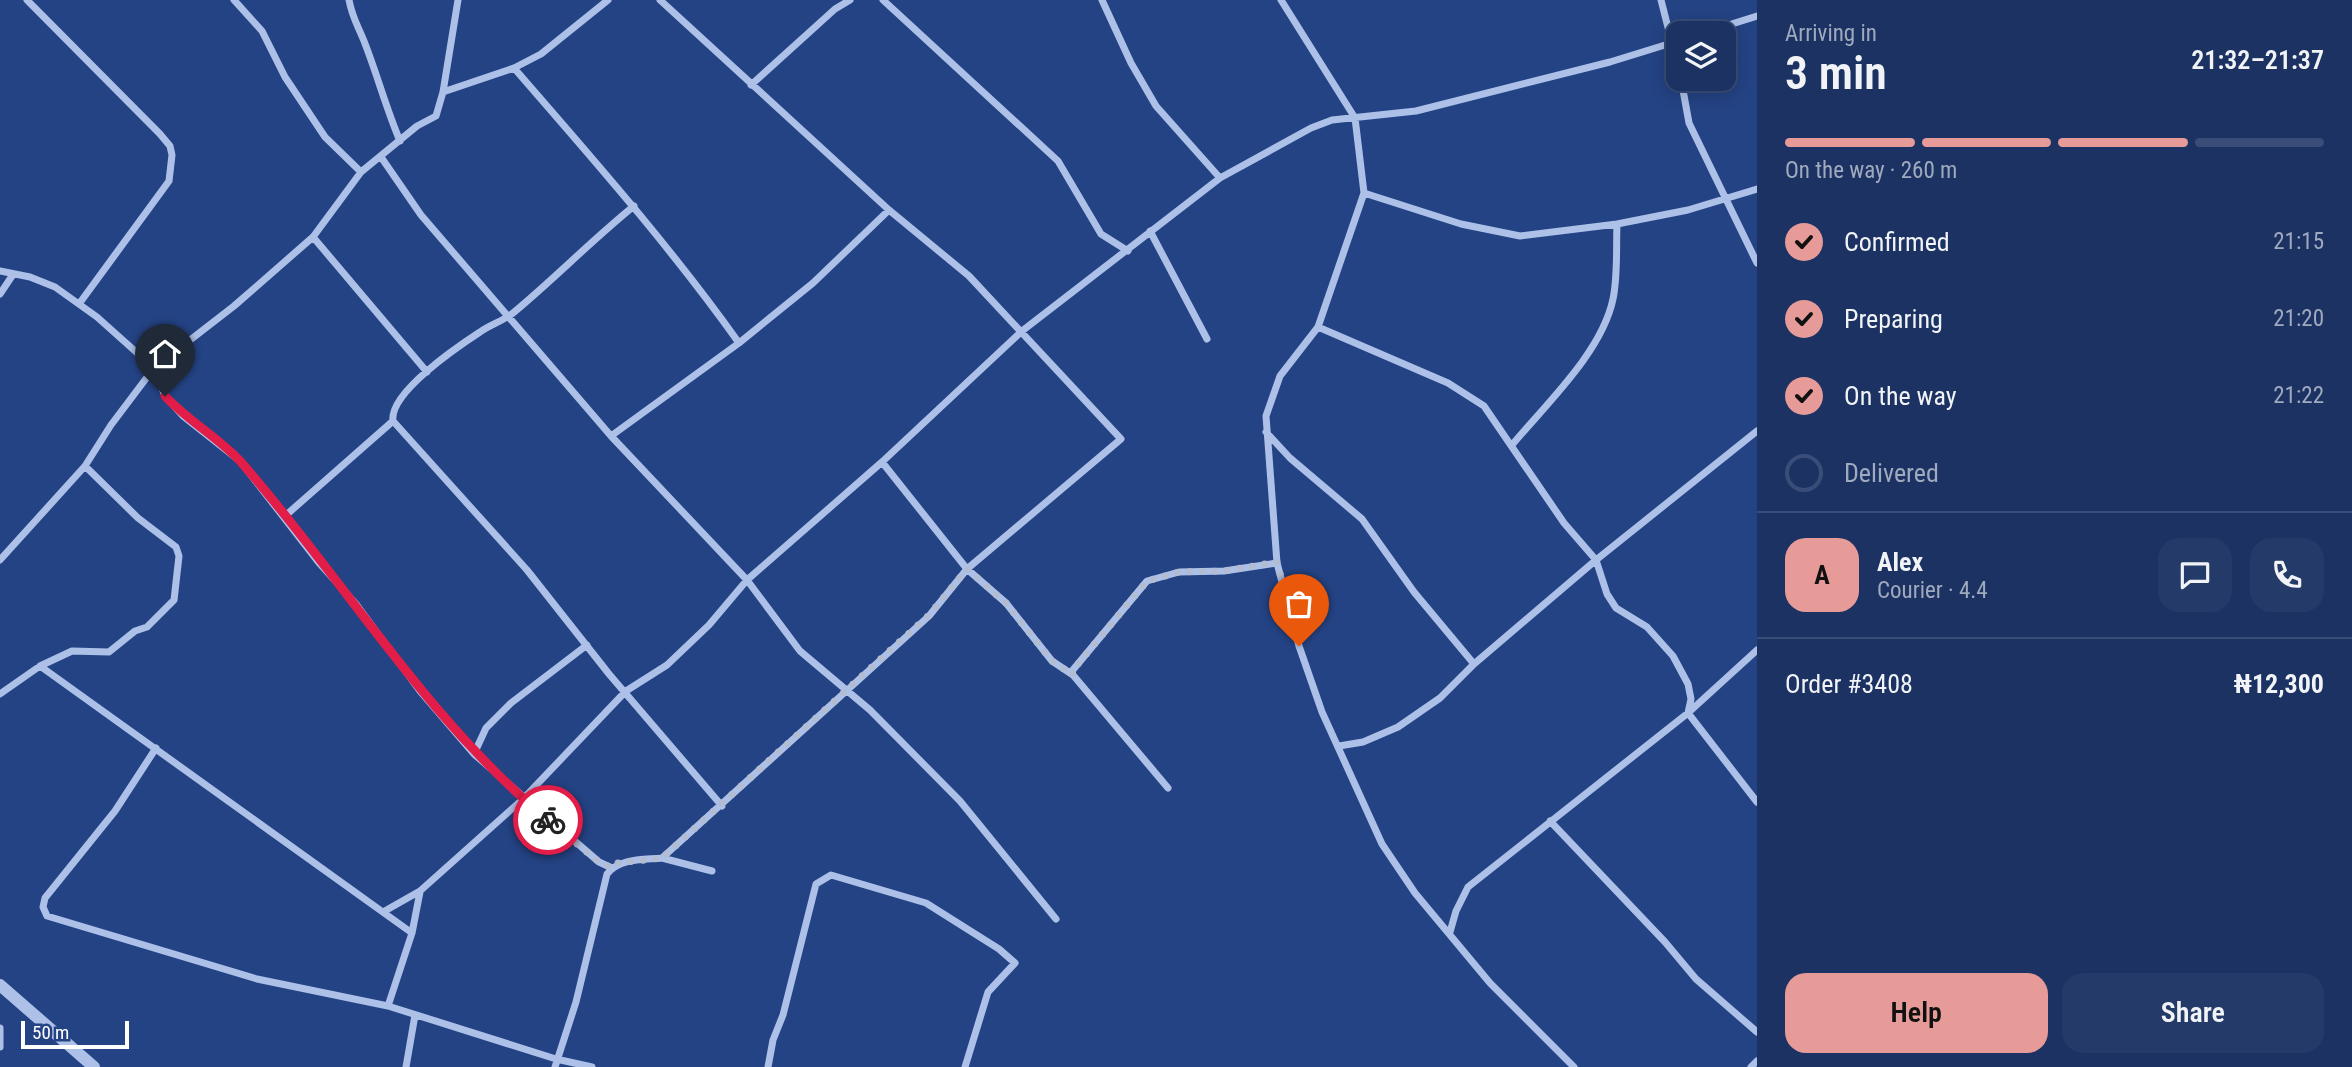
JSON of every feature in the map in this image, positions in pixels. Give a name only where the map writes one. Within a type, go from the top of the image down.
[{"type":"street","points":[[27,0],[160,134],[170,146],[172,155],[169,181],[79,304]]},
{"type":"street","points":[[234,0],[262,30],[285,76],[325,137],[361,172]]},
{"type":"street","points":[[349,0],[352,19],[363,39],[383,101],[400,141]]},
{"type":"street","points":[[0,560],[85,466],[154,368],[234,306],[313,237],[361,172],[436,116],[443,92],[458,0]]},
{"type":"street","points":[[443,92],[514,68],[541,54],[608,0]]},
{"type":"street","points":[[660,0],[889,210],[969,276],[1121,439],[967,569],[929,615],[662,858]]},
{"type":"street","points":[[751,85],[835,9],[850,0]]},
{"type":"street","points":[[883,0],[1058,161],[1101,234],[1128,251]]},
{"type":"street","points":[[1102,0],[1131,63],[1156,106],[1220,178]]},
{"type":"street","points":[[1281,0],[1355,118],[1364,193],[1318,327],[1280,376],[1266,416],[1277,562],[1299,646],[1322,712],[1382,844],[1415,893],[1490,983],[1574,1067]]},
{"type":"street","points":[[1661,0],[1668,21]]},
{"type":"street","points":[[1736,23],[1757,16]]},
{"type":"street","points":[[383,912],[421,891],[523,799],[626,691],[667,664],[709,625],[747,580],[882,462],[1022,331],[1220,178],[1311,128],[1332,120],[1416,111],[1666,45]]},
{"type":"street","points":[[514,68],[634,206],[698,285],[739,343]]},
{"type":"street","points":[[1683,91],[1689,123],[1713,175],[1727,196],[1757,263]]},
{"type":"street","points":[[381,157],[421,215],[611,436],[747,580],[800,651],[880,719],[960,801],[1056,919]]},
{"type":"street","points":[[1364,193],[1461,224],[1520,236],[1617,224],[1688,210],[1757,189]]},
{"type":"street","points":[[634,206],[510,316],[482,330],[427,372],[398,400],[391,411],[393,421],[527,570],[722,806]]},
{"type":"street","points":[[611,436],[739,343],[813,283],[889,210]]},
{"type":"street","points":[[1512,444],[1588,353],[1600,332],[1613,300],[1617,224]]},
{"type":"street","points":[[1150,231],[1207,339]]},
{"type":"street","points":[[313,237],[427,372]]},
{"type":"street","points":[[0,271],[12,276],[30,277],[55,287],[97,317],[154,368],[165,396],[183,416],[227,448],[285,516],[320,564],[356,604],[420,691],[474,754],[599,862],[612,868]]},
{"type":"street","points":[[0,294],[12,276]]},
{"type":"street","points":[[1318,327],[1466,393],[1484,405],[1564,523],[1596,560],[1607,594],[1616,608],[1647,627],[1673,656],[1688,684],[1691,699],[1688,713],[1757,802]]},
{"type":"street","points":[[285,516],[393,421]]},
{"type":"street","points":[[1266,431],[1290,458],[1362,519],[1414,592],[1474,664]]},
{"type":"street","points":[[1339,746],[1363,742],[1398,727],[1440,698],[1474,664],[1596,560],[1757,431]]},
{"type":"street","points":[[882,462],[967,569],[1006,603],[1052,661],[1073,675],[1168,788]]},
{"type":"street","points":[[0,694],[40,666],[72,652],[108,652],[135,631],[147,627],[174,600],[179,556],[176,547],[138,518],[85,466]]},
{"type":"street","points":[[1073,675],[1072,671],[1147,581],[1179,572],[1224,571],[1277,562]]},
{"type":"street","points":[[474,754],[486,728],[511,704],[587,645]]},
{"type":"street","points":[[1450,932],[1456,911],[1468,887],[1688,713],[1757,650]]},
{"type":"street","points":[[40,666],[412,933]]},
{"type":"street","points":[[156,748],[115,811],[44,898],[43,907],[47,916],[257,979],[388,1006],[555,1063],[592,1067]]},
{"type":"street","points":[[1550,821],[1665,942],[1696,979],[1757,1032]]},
{"type":"street","points":[[555,1063],[576,1002],[607,874],[618,863],[662,858],[712,871]]},
{"type":"street","points":[[768,1067],[816,884],[831,875],[926,903],[999,949],[1015,963],[988,992],[965,1067]]},
{"type":"street","points":[[388,1006],[412,933],[421,891]]},
{"type":"street","points":[[0,985],[94,1067]]},
{"type":"street","points":[[406,1067],[415,1016]]},
{"type":"street","points":[[0,1028],[0,1046]]},
{"type":"street","points":[[1751,1067],[1757,1061]]},
{"type":"way so far","points":[[548,820],[599,862],[612,868],[618,863],[662,858],[929,615],[967,569],[1006,603],[1052,661],[1073,675],[1072,671],[1147,581],[1179,572],[1224,571],[1277,562],[1299,646]]},
{"type":"route","points":[[165,396],[183,416],[227,448],[240,461],[320,564],[356,604],[420,691],[474,754],[548,820]]}]
